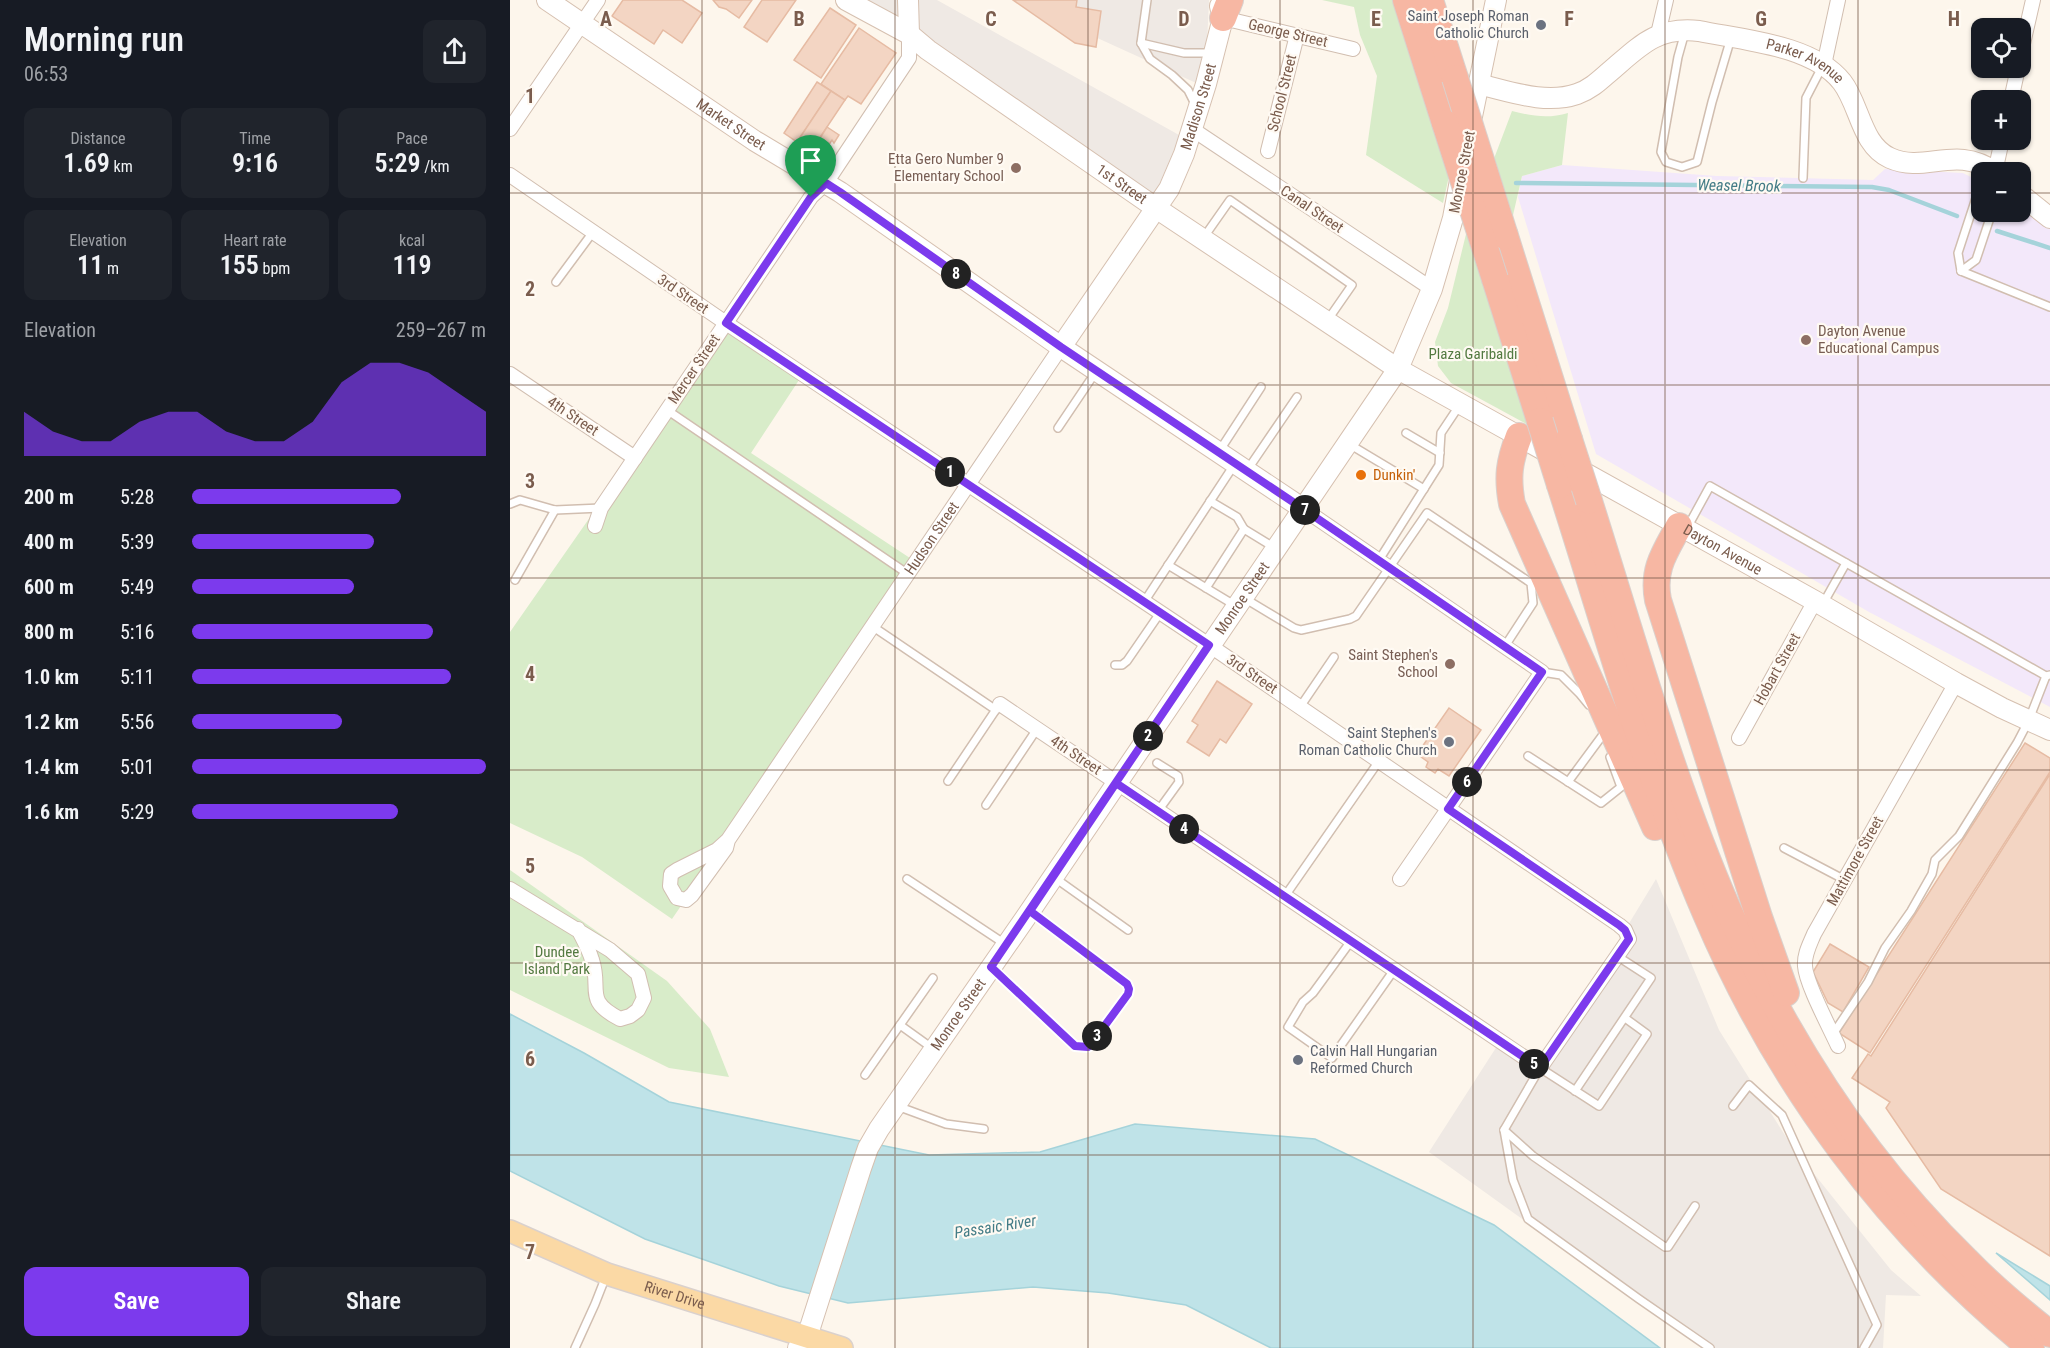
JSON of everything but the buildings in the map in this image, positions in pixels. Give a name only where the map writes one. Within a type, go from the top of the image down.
[{"type":"highway","points":[[1406,0],[1634,719],[1686,867],[1745,996],[1804,1097]]},
{"type":"highway","points":[[1430,0],[1466,81],[1505,236],[1569,439],[1690,812],[1727,906],[1799,1046],[1844,1116],[1889,1176],[1940,1233],[1980,1273],[2050,1334]]},
{"type":"highway","points":[[1520,436],[1509,470],[1512,504],[1692,911],[1756,1032],[1848,1160],[1897,1221],[1950,1277],[2031,1348]]},
{"type":"highway","points":[[1683,528],[1660,560],[1655,585],[1658,600],[1776,968],[1799,1020],[1815,1049],[1845,1097],[1940,1233]]},
{"type":"main road","name":"River Drive","points":[[510,1231],[607,1274],[803,1342],[842,1348]]},
{"type":"street","name":"Market Street","points":[[547,0],[755,141],[826,183],[1096,371],[1542,672]]},
{"type":"street","points":[[510,129],[598,0]]},
{"type":"street","points":[[908,0],[909,34]]},
{"type":"street","name":"Monroe Street","points":[[803,1342],[816,1310],[868,1148],[879,1129],[1007,945],[1398,369],[1432,289],[1453,218],[1466,81],[1496,0]]},
{"type":"street","points":[[1658,34],[1666,0]]},
{"type":"street","points":[[1824,65],[1838,0]]},
{"type":"street","points":[[2029,18],[2033,0]]},
{"type":"street","name":"1st Street","points":[[849,1],[909,34],[928,50],[1156,208],[1398,369]]},
{"type":"street","name":"George Street","points":[[1224,6],[1297,36],[1353,49]]},
{"type":"street","name":"Madison Street","points":[[1156,208],[1170,189],[1192,129],[1214,53],[1224,6]]},
{"type":"street","name":"Parker Avenue","points":[[1466,81],[1538,97],[1551,98],[1577,94],[1589,88],[1658,34],[1686,29],[1789,50],[1824,65],[1844,83],[1872,143],[1889,158],[1908,162],[1963,159],[1976,162]]},
{"type":"street","name":"Mercer Street","points":[[595,526],[602,508],[667,410],[811,197],[826,183],[909,58],[909,34]]},
{"type":"street","name":"School Street","points":[[1268,151],[1297,36]]},
{"type":"street","name":"Canal Street","points":[[1192,129],[1432,289]]},
{"type":"street","name":"3rd Street","points":[[510,175],[726,323],[1209,645],[1619,925],[1625,930],[1629,939],[1617,956]]},
{"type":"street","points":[[2031,203],[2050,218]]},
{"type":"street","name":"Hudson Street","points":[[728,840],[1156,208]]},
{"type":"street","name":"Dayton Avenue","points":[[1398,369],[1819,603],[1956,683],[2028,722],[2050,730]]},
{"type":"street","name":"4th Street","points":[[510,375],[635,458]]},
{"type":"street","name":"Hobart Street","points":[[1739,738],[1819,603]]},
{"type":"street","points":[[1400,879],[1542,672]]},
{"type":"street","name":"Mattimore Street","points":[[1836,1040],[1809,982],[1805,967],[1806,954],[1814,934],[1956,683]]},
{"type":"street","name":"4th Street","points":[[998,707],[1037,729],[1540,1068]]},
{"type":"street","points":[[728,840],[726,848],[692,895],[686,900],[677,898],[670,886],[671,874],[717,850],[728,840]]},
{"type":"street","points":[[510,890],[578,929],[610,950],[638,974],[644,998],[638,1010],[630,1016],[620,1019],[605,1011],[595,997],[593,961],[578,929]]},
{"type":"street","points":[[1540,1068],[1617,956]]},
{"type":"lane","points":[[1147,0],[1141,44],[1150,59],[1188,90],[1198,110]]},
{"type":"lane","points":[[1686,29],[1678,57],[1660,152],[1666,162],[1682,167],[1697,162],[1731,38]]},
{"type":"lane","points":[[1141,44],[1184,53],[1214,53]]},
{"type":"lane","points":[[1803,178],[1806,98],[1824,65]]},
{"type":"lane","points":[[1203,239],[1230,201],[1352,285],[1327,322]]},
{"type":"lane","points":[[1961,271],[1958,253],[1971,213]]},
{"type":"lane","points":[[1961,271],[1976,260],[1989,222]]},
{"type":"lane","points":[[556,282],[593,232]]},
{"type":"lane","points":[[1961,271],[2050,307]]},
{"type":"lane","points":[[1058,428],[1096,371]]},
{"type":"lane","points":[[1144,602],[1234,462],[1261,387]]},
{"type":"lane","points":[[1234,462],[1297,397]]},
{"type":"lane","points":[[1168,565],[1206,588],[1301,630],[1356,616],[1439,465],[1441,433],[1460,404]]},
{"type":"lane","points":[[667,410],[908,574]]},
{"type":"lane","points":[[1406,432],[1440,453]]},
{"type":"lane","points":[[1347,442],[1424,489]]},
{"type":"lane","points":[[1683,528],[1710,486],[2048,676],[2028,722],[1959,836],[1935,860],[1932,874],[1911,911],[1885,948],[1836,1040]]},
{"type":"lane","points":[[510,504],[520,500],[555,510],[602,508]]},
{"type":"lane","points":[[1210,501],[1237,517],[1245,529],[1275,548]]},
{"type":"lane","points":[[515,580],[555,510]]},
{"type":"lane","points":[[1384,564],[1427,513],[1531,583],[1533,603],[1505,646]]},
{"type":"lane","points":[[1206,588],[1245,529]]},
{"type":"lane","points":[[1819,603],[1846,563]]},
{"type":"lane","points":[[1115,665],[1122,665],[1127,661],[1160,613]]},
{"type":"lane","points":[[872,626],[998,707],[948,781]]},
{"type":"lane","points":[[1300,707],[1335,657]]},
{"type":"lane","points":[[1542,672],[1561,675],[1580,694],[1591,710]]},
{"type":"lane","points":[[1599,727],[1606,745]]},
{"type":"lane","points":[[986,805],[1037,729]]},
{"type":"lane","points":[[1568,782],[1602,736]]},
{"type":"lane","points":[[1528,756],[1602,803],[1621,787],[1609,754]]},
{"type":"lane","points":[[1285,896],[1379,761]]},
{"type":"lane","points":[[1157,763],[1178,776],[1179,782],[1158,811]]},
{"type":"lane","points":[[1785,848],[1845,880]]},
{"type":"lane","points":[[1053,876],[1128,930]]},
{"type":"lane","points":[[907,879],[1007,945]]},
{"type":"lane","points":[[991,967],[1075,1046],[1088,1047],[1128,994],[1127,984],[1030,911]]},
{"type":"lane","points":[[1351,941],[1313,993],[1303,1002],[1288,1027],[1332,1058],[1394,970]]},
{"type":"lane","points":[[1575,1091],[1651,978],[1617,956]]},
{"type":"lane","points":[[865,1075],[933,978]]},
{"type":"lane","points":[[1625,1018],[1647,1034],[1599,1106],[1540,1068],[1504,1130],[1513,1180],[1528,1219],[1710,1348]]},
{"type":"lane","points":[[900,1025],[934,1049]]},
{"type":"lane","points":[[1733,1107],[1749,1085],[1782,1115],[1877,1325],[1864,1348]]},
{"type":"lane","points":[[895,1106],[946,1124],[984,1129]]},
{"type":"lane","points":[[1504,1130],[1533,1156],[1665,1247],[1668,1247],[1695,1206]]},
{"type":"lane","points":[[575,1348],[607,1274]]},
{"type":"shaded area","points":[[845,0],[937,0],[1188,140],[1157,211]]},
{"type":"shaded area","points":[[1014,0],[1209,0],[1205,87]]},
{"type":"shaded area","name":"Dayton Avenue Educational Campus","points":[[1562,165],[1717,176],[1873,180],[1885,169],[1963,173],[1971,177],[1971,222],[2031,222],[2031,214],[2050,227],[2050,707],[1869,612],[1596,454],[1518,197],[1522,176]]},
{"type":"shaded area","points":[[1656,879],[1719,1030],[1791,1145],[1891,1270],[1921,1296],[1886,1295],[1883,1348],[1702,1348],[1429,1152],[1499,1043],[1540,1070]]},
{"type":"green space","points":[[1322,0],[1392,0],[1449,176],[1443,203],[1366,155],[1377,76],[1360,35],[1354,7]]},
{"type":"green space","name":"Plaza Garibaldi","points":[[1512,111],[1540,116],[1568,113],[1562,165],[1522,176],[1494,298],[1532,427],[1451,383],[1438,366],[1435,342],[1448,308],[1467,230]]},
{"type":"green space","points":[[724,325],[801,377],[751,453],[916,562],[672,919],[582,857],[510,823],[510,632]]},
{"type":"green space","name":"Dundee Island Park","points":[[510,870],[667,981],[710,1029],[729,1077],[669,1068],[510,990]]},
{"type":"water","name":"Passaic River","points":[[510,1014],[669,1102],[929,1155],[1040,1152],[1135,1124],[1315,1139],[1494,1225],[1660,1348],[1271,1348],[1186,1305],[1108,1293],[1033,1287],[848,1303],[779,1286],[645,1239],[510,1171]]},
{"type":"water","points":[[1996,1253],[2050,1286],[2050,1300]]},
{"type":"waterway","name":"Weasel Brook","points":[[1516,183],[1872,187],[1889,190],[1957,216]]},
{"type":"waterway","name":"Weasel Brook","points":[[1997,231],[2050,248]]},
{"type":"place","name":"Saint Joseph Roman Catholic Church","points":[[1541,25]]},
{"type":"place","name":"Etta Gero Number 9 Elementary School","points":[[1016,168]]},
{"type":"place","name":"Dayton Avenue Educational Campus","points":[[1806,340]]},
{"type":"place","name":"Dunkin'","points":[[1361,475]]},
{"type":"place","name":"Saint Stephen's School","points":[[1450,664]]},
{"type":"place","name":"Saint Stephen's Roman Catholic Church","points":[[1449,742]]},
{"type":"place","name":"Calvin Hall Hungarian Reformed Church","points":[[1298,1060]]},
{"type":"route","points":[[826,183],[840,192],[1061,347],[1542,672],[1448,809],[1619,925],[1625,930],[1629,939],[1540,1068],[1116,783],[1030,911],[1127,984],[1128,994],[1088,1047],[1075,1046],[991,967],[1209,645],[726,323],[811,197],[826,183]]}]
